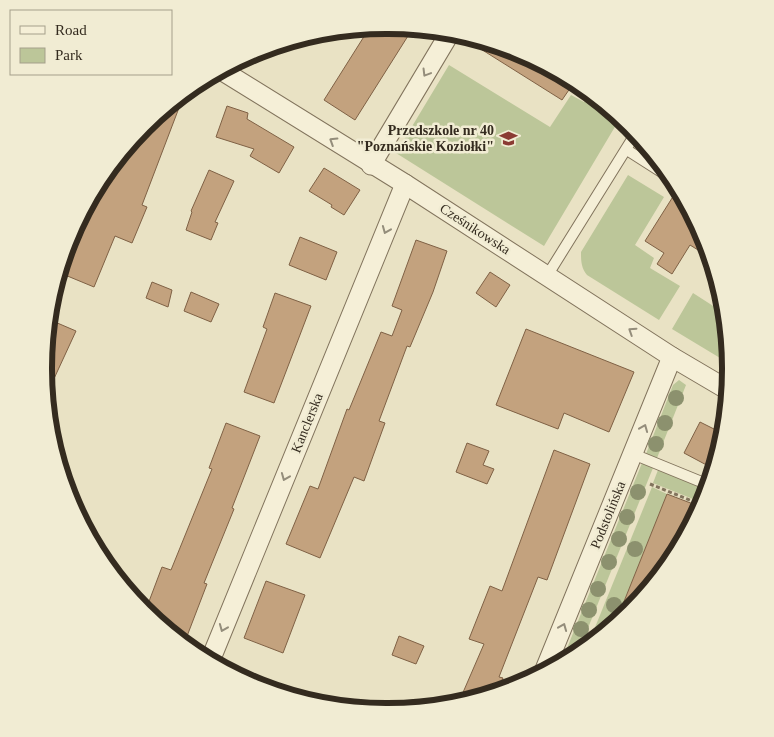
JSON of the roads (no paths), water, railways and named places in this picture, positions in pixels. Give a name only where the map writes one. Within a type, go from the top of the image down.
[{"type":"street","points":[[371,165],[445,39]]},
{"type":"street","name":"Cześnikowska","points":[[228,74],[371,165],[405,184],[672,357],[721,386]]},
{"type":"street","name":"Kanclerska","points":[[213,654],[405,184]]},
{"type":"street","name":"Podstolińska","points":[[548,661],[672,357]]},
{"type":"lane","points":[[548,276],[632,140]]},
{"type":"lane","points":[[626,150],[655,168]]},
{"type":"lane","points":[[633,454],[701,483]]},
{"type":"place","name":"Przedszkole nr 40 \"Poznańskie Koziołki\"","points":[[508,138]]}]
